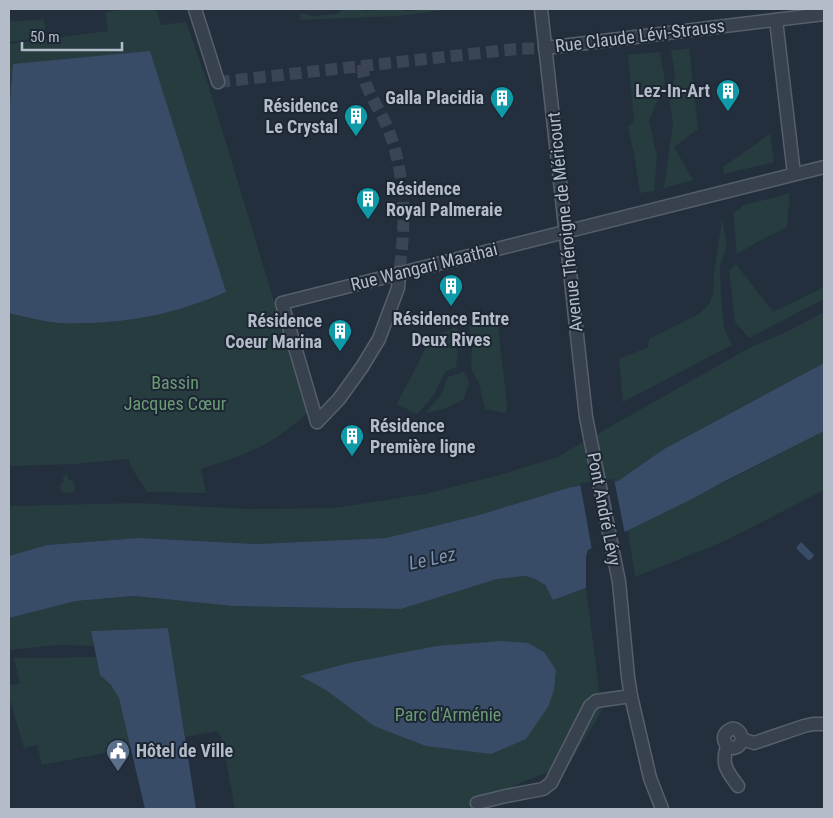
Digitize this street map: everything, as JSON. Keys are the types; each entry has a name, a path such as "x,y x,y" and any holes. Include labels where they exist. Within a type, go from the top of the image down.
{"street":[{"path":"195,9 218,82"},
{"name":"Avenue Théroigne de Méricourt","path":"541,9 589,435"},
{"name":"Rue Claude Lévi-Strauss","path":"545,48 824,14"},
{"path":"776,20 794,174"},
{"name":"Rue Wangari Maathai","path":"399,273 398,288 379,339 339,399 318,422 282,303 399,273 565,231 824,167"},
{"name":"Pont André Lévy","path":"589,435 619,582 631,696 650,778 662,809"},
{"path":"477,803 543,789 551,784 590,706 596,701 631,696"},
{"path":"738,786 725,768 724,755 727,746 724,735 728,731 732,729 738,730 742,739 754,744 804,726 824,724"}],"green space":[{"name":"Bassin Jacques Cœur","path":"130,9 156,9 161,25 186,22 209,87 308,413 280,435 262,446 201,469 206,493 147,492 130,465 129,459 75,464 9,466 9,313 58,323 110,322 177,310 226,292 9,116 9,44 108,31 105,12"},
{"path":"344,9 361,9 366,11 397,9 407,11 451,9 398,16 299,20 301,13 313,16 337,14"},
{"path":"44,19 46,37 9,42 9,22"},
{"path":"689,48 698,129 674,147 693,180 664,188 673,124 670,103 675,74 671,51"},
{"path":"660,52 665,82 649,121 657,156 654,191 640,193 628,126 634,123 628,55"},
{"path":"770,134 774,162 724,174 723,167"},
{"path":"790,193 787,227 737,254 733,212 741,209 741,206"},
{"path":"722,219 727,245 720,267 721,295 724,328 732,345 623,402 619,359 648,347 649,339 699,314 710,303 713,293"},
{"path":"736,264 773,312 824,287 824,299 749,338 735,322 729,270"},
{"path":"824,312 824,363 664,449 618,481 571,487 479,515 386,538 258,544 139,538 47,545 9,556 9,506 137,503 247,509 334,508 425,494 499,475 558,457 751,347 786,332"},
{"path":"497,319 507,403 506,413 485,409 479,383 471,368 472,348 469,326"},
{"path":"457,327 460,337 455,345 458,352 456,367 445,372 434,395 417,414 397,404 432,336"},
{"path":"464,372 469,382 464,399 447,408 425,413 441,395 448,377"},
{"path":"824,431 824,490 727,540 635,577 628,530"},
{"path":"67,475 69,480 74,481 75,490 70,493 61,492 61,486 64,481 62,476"},
{"name":"Parc d'Arménie","path":"527,576 543,585 553,600 586,588 602,711 569,764 520,783 491,799 493,809 235,809 222,738 216,731 185,737 168,628 91,631 94,646 58,645 9,650 9,618 76,601 134,596 233,606 401,609 497,579"},
{"path":"96,657 100,675 111,685 119,697 131,748 42,765 37,745 24,748 9,696 9,680 10,685 20,684 14,658"}],"water":[{"name":"Bassin Jacques Cœur","path":"150,51 226,292 177,310 110,322 58,323 9,313 9,117 13,64"},
{"name":"Le Lez","path":"824,363 824,431 588,550 586,556 586,588 553,600 545,585 526,576 497,579 401,609 233,606 134,596 76,601 9,618 9,556 47,545 139,538 258,544 386,538 479,515 571,487 618,481 664,449"},
{"path":"801,542 814,555 810,560 796,548"},
{"path":"168,628 196,809 145,809 119,698 111,685 100,675 91,631"},
{"path":"501,641 528,643 544,652 556,670 554,690 548,707 526,739 491,754 426,746 374,726 326,690 300,676 349,663 437,646"}],"pier":[{"path":"614,479 625,534 592,550 580,483"}],"tunnel":[{"path":"218,82 516,49 545,48"},
{"path":"363,65 365,81 388,129 398,164 403,200 403,237 399,273"}],"place":[{"name":"Lez-In-Art","path":"728,112"},
{"name":"Galla Placidia","path":"502,119"},
{"name":"Résidence Le Crystal","path":"356,137"},
{"name":"Résidence Royal Palmeraie","path":"368,220"},
{"name":"Résidence Entre Deux Rives","path":"451,307"},
{"name":"Résidence Coeur Marina","path":"340,352"},
{"name":"Résidence Première ligne","path":"352,457"},
{"name":"Hôtel de Ville","path":"118,772"}]}
